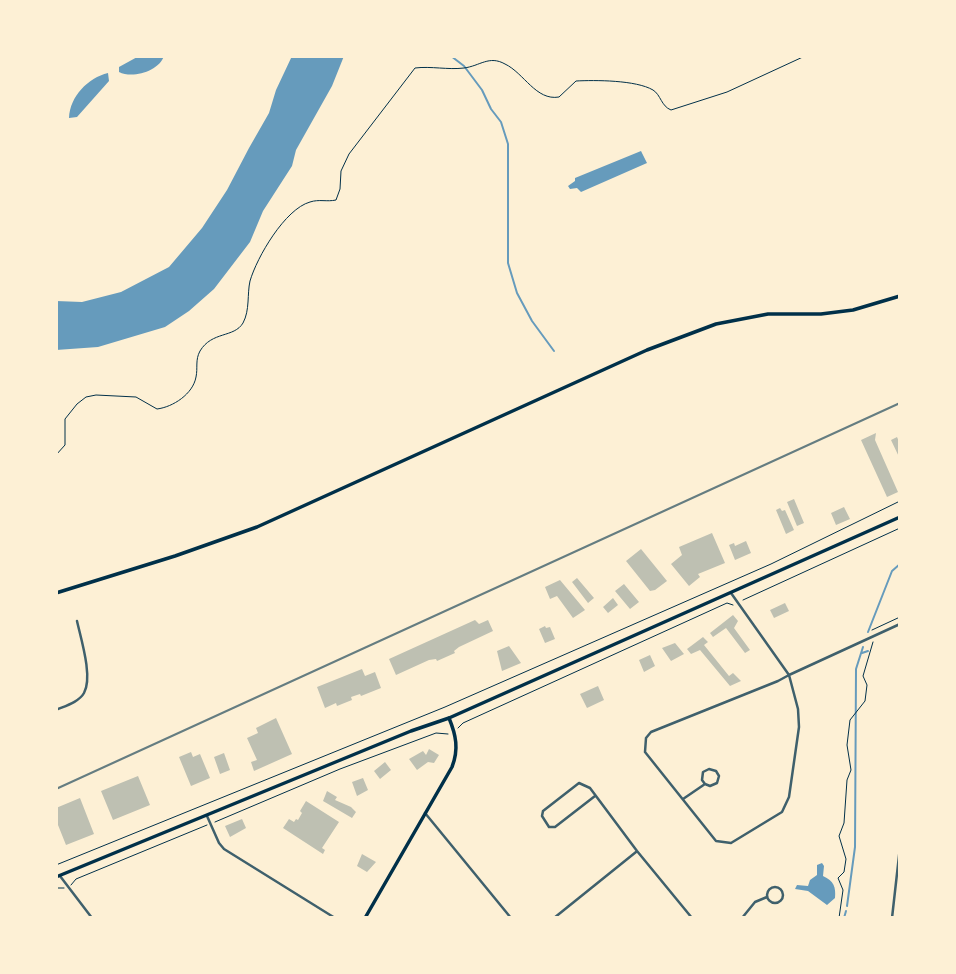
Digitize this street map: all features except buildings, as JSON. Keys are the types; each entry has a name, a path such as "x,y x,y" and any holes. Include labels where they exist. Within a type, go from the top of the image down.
{"main road":[{"path":"56,593 257,527 647,350 727,321 768,314 821,314 853,310 900,296"},
{"path":"57,875 449,718 900,517"},
{"path":"365,918 456,756 456,738 449,718"}],"street":[{"path":"731,593 789,675 798,709 799,727 789,797 782,812 724,844 716,842 645,752 646,738 651,732 709,710 789,675 900,624"},
{"path":"56,710 78,700 84,693 87,682 77,621"},
{"path":"709,769 716,771 719,776 717,783 710,786 705,784 702,777 704,772 709,769"},
{"path":"595,796 555,827 549,827 545,822 544,811 579,783 590,788 692,918"},
{"path":"682,800 705,784"},
{"path":"425,813 511,918"},
{"path":"207,815 218,842 224,849 335,918"},
{"path":"892,918 900,848"},
{"path":"554,918 637,851"},
{"path":"57,875 92,918"},
{"path":"742,918 755,902 767,897 771,888 779,888 782,892 782,897 776,903 767,897"},
{"path":"894,897 900,897"}],"path":[{"path":"56,455 65,445 65,419 86,397 136,397 157,409 175,403 186,394 196,378 197,358 203,348 218,335 238,329 244,321 250,283 268,243 291,213 303,205 336,200 341,189 341,171 349,154 415,68 463,68 493,60 514,69 534,89 549,98 559,97 576,81 609,81 651,89 657,93 665,107 671,110 727,92 806,56"},
{"path":"56,865 440,709 776,561 900,501"},
{"path":"740,602 900,528"},
{"path":"459,727 620,650 726,603 733,605"},
{"path":"873,632 872,630 900,617"},
{"path":"839,918 843,890 838,878 844,872 846,859 839,836 844,823 847,780 851,770 847,745 850,720 865,701 867,685 863,676 874,639"},
{"path":"214,823 354,764 436,733 447,734"},
{"path":"73,884 76,879 205,826"},
{"path":"56,888 61,889"}],"water":[{"path":"139,56 164,56 157,66 145,72 131,75 119,72 119,67"},
{"path":"292,56 344,56 332,86 296,150 292,166 263,211 250,242 214,289 165,327 98,347 56,350 56,301 82,302 121,292 169,267 202,228 227,190 269,113 276,90"},
{"path":"108,73 109,81 77,117 69,118 73,102 81,89"},
{"path":"641,151 647,163 581,192 568,186 575,178"},
{"path":"822,863 823,876 832,882 835,891 835,898 827,905 808,891 795,889 797,885 808,886 810,880 817,875 817,865"}],"waterway":[{"path":"451,56 464,66 501,122 508,144 508,263 517,293 532,321 554,351"},
{"path":"868,632 892,571 900,564"},
{"path":"847,906 855,847 856,669 863,647"},
{"path":"862,653 868,651"},
{"path":"844,918 846,911"}],"railway":[{"path":"56,789 900,403"}]}
